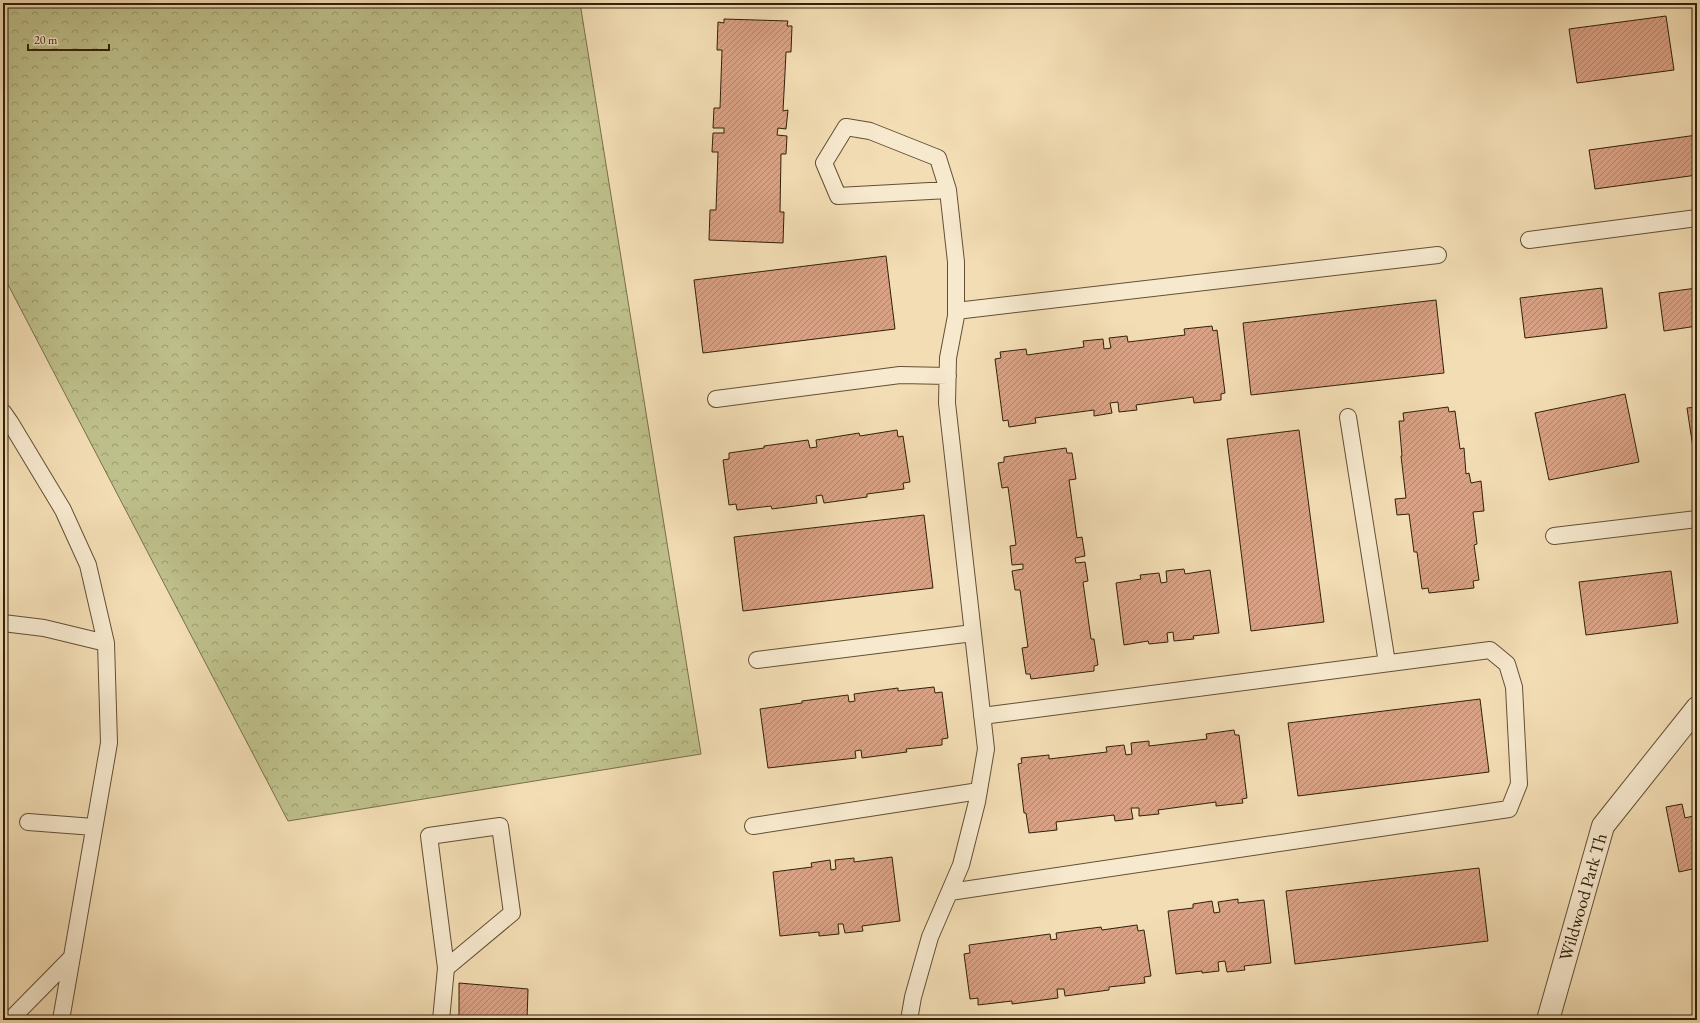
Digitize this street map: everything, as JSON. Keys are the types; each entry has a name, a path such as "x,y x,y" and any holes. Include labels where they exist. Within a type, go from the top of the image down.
{"street":[{"name":"Wildwood Park Th","path":"1548,1020 1603,826 1697,708"}],"lane":[{"path":"909,1020 913,997 930,937 961,866 979,791 986,749 947,403 948,358 956,311 956,262 948,190 938,158 870,131 846,127 824,163 838,196 948,190"},
{"path":"1529,240 1697,218"},
{"path":"956,311 1438,255"},
{"path":"716,399 900,375 948,376"},
{"path":"3,412 66,517 88,565 106,643 109,743 61,1020"},
{"path":"1348,417 1387,663"},
{"path":"1554,536 1697,519"},
{"path":"3,623 44,628 106,643"},
{"path":"757,660 973,633"},
{"path":"950,892 1509,809 1519,784 1514,686 1508,664 1490,650 982,716"},
{"path":"753,826 979,791"},
{"path":"28,822 94,827"},
{"path":"441,1020 446,968 429,836 500,826 512,913 446,968"},
{"path":"10,1020 71,958"}],"green space":[{"path":"3,3 580,3 701,754 288,821 3,275"}],"building":[{"path":"1666,16 1674,70 1577,83 1569,29"},
{"path":"724,19 788,21 787,26 792,26 791,52 786,52 783,111 788,110 786,129 778,128 777,135 787,136 786,154 781,154 780,212 784,212 783,243 709,240 710,210 716,210 718,152 712,152 713,133 724,133 724,128 713,128 714,108 720,108 722,50 717,50 718,22 724,23"},
{"path":"1697,135 1697,175 1595,189 1589,150"},
{"path":"886,256 895,329 703,353 694,280"},
{"path":"1602,288 1607,328 1525,338 1520,298"},
{"path":"1697,288 1697,326 1664,331 1659,293"},
{"path":"1436,300 1444,373 1251,395 1243,323"},
{"path":"1212,326 1213,331 1217,330 1225,393 1221,394 1221,400 1194,403 1193,397 1136,405 1137,410 1119,412 1118,402 1110,403 1112,413 1094,416 1094,410 1035,418 1036,423 1009,427 1008,420 1003,421 995,359 1001,358 1000,352 1026,349 1027,355 1084,347 1083,341 1103,339 1104,349 1111,348 1109,338 1127,336 1128,342 1185,335 1184,329"},
{"path":"1625,394 1639,462 1549,480 1535,413"},
{"path":"1448,407 1449,412 1455,411 1460,449 1464,448 1466,474 1469,473 1471,483 1481,481 1484,511 1473,512 1477,544 1474,545 1479,580 1473,581 1474,588 1429,593 1428,588 1422,589 1417,552 1414,552 1409,514 1397,515 1395,499 1406,498 1399,421 1404,421 1403,413"},
{"path":"1697,407 1697,460 1695,461 1687,408"},
{"path":"897,430 898,437 903,436 910,482 903,483 904,489 867,494 867,497 824,503 822,495 816,496 817,503 772,509 771,506 737,510 736,504 729,505 723,460 729,459 729,453 764,448 764,446 808,440 810,448 817,447 816,440 859,433 860,436"},
{"path":"1299,430 1324,622 1251,631 1227,439"},
{"path":"1066,448 1067,453 1072,453 1076,479 1069,480 1077,538 1082,537 1085,556 1075,558 1076,563 1085,562 1088,581 1083,582 1091,639 1094,639 1098,665 1094,666 1094,671 1031,679 1030,674 1026,674 1022,648 1028,647 1020,590 1015,590 1012,571 1023,569 1023,564 1012,565 1010,546 1016,545 1008,487 1002,488 998,463 1004,462 1004,457"},
{"path":"924,515 933,588 743,611 734,537"},
{"path":"1184,569 1185,574 1210,570 1219,633 1193,636 1194,639 1174,641 1173,632 1167,633 1168,642 1149,644 1148,641 1124,645 1116,583 1141,579 1140,575 1159,573 1161,583 1167,582 1166,571"},
{"path":"1671,571 1678,623 1586,635 1579,582"},
{"path":"934,687 935,693 942,692 948,738 942,739 942,745 906,749 907,752 862,758 861,750 855,751 856,758 768,768 760,709 802,703 802,701 848,695 849,702 855,701 854,694 898,688 898,691"},
{"path":"1480,699 1489,772 1298,796 1288,723"},
{"path":"1234,730 1235,735 1239,735 1247,798 1242,799 1243,803 1216,806 1216,802 1158,810 1159,814 1139,816 1139,808 1131,808 1133,819 1115,821 1114,815 1056,822 1057,830 1029,833 1026,813 1024,813 1018,764 1022,763 1021,758 1049,755 1049,759 1107,752 1106,747 1124,745 1126,755 1132,754 1131,743 1149,741 1149,746 1207,739 1206,734"},
{"path":"1682,804 1685,818 1697,815 1697,868 1679,872 1666,807"},
{"path":"892,857 900,921 862,926 863,931 845,933 843,924 838,924 839,934 819,936 819,932 780,936 773,872 812,867 811,863 830,860 831,870 836,869 835,860 854,858 854,862"},
{"path":"1479,868 1488,941 1295,964 1286,891"},
{"path":"1238,899 1238,903 1264,900 1271,963 1244,966 1245,970 1227,972 1225,961 1218,962 1219,971 1176,974 1168,911 1193,908 1193,904 1212,901 1214,913 1220,912 1218,902"},
{"path":"1137,925 1138,931 1144,930 1151,976 1144,977 1145,983 1109,987 1109,990 1065,996 1064,989 1057,989 1058,998 1012,1004 1012,1001 978,1005 978,998 970,999 964,954 970,953 969,945 1050,934 1051,940 1057,939 1056,933 1101,927 1102,930"},
{"path":"459,983 528,989 527,1020 459,1019"}]}
